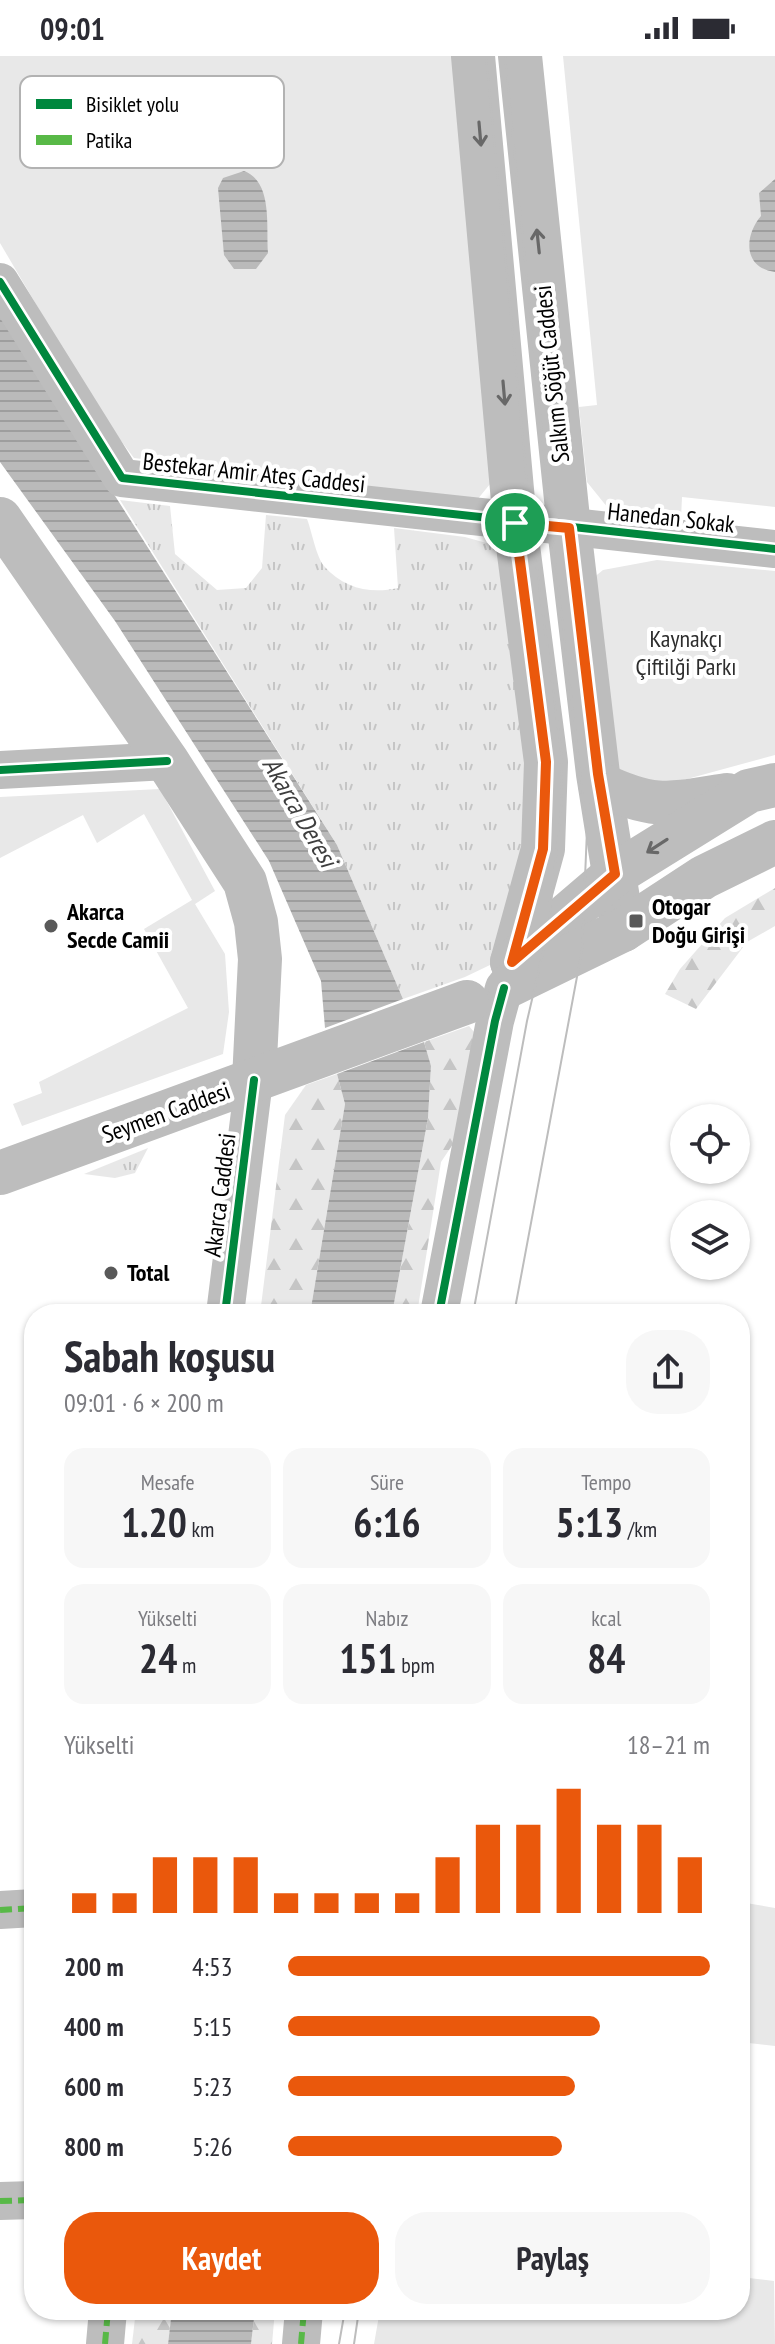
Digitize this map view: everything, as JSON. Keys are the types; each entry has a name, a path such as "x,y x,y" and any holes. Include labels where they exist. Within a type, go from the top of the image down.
{"main road":[{"path":"473,56 515,523 546,762 543,849 494,984"},
{"name":"Salkım Söğüt Caddesi","path":"520,56 569,528 600,784 623,930"},
{"path":"0,519 167,761 245,882 256,922 260,959 254,1080"},
{"path":"600,784 638,802 676,803 762,788"},
{"name":"Seymen Caddesi","path":"494,984 615,874 762,788"},
{"name":"Seymen Caddesi","path":"0,1173 299,1063 623,930 704,877 775,842"}],"street":[{"name":"Bestekar Amir Ateş Caddesi","path":"0,282 122,478 515,523"},
{"name":"Hanedan Sokak","path":"515,523 775,549"},
{"path":"0,770 167,761"},
{"path":"441,1304 495,1021 494,984"},
{"name":"Akarca Caddesi","path":"226,1304 254,1080"},
{"path":"0,1910 24,1909"},
{"path":"0,2201 24,2200"},
{"path":"105,2344 107,2320"},
{"path":"301,2344 303,2320"}],"green space":[{"path":"0,56 458,56 499,473 477,500 134,458 100,413 0,243"},
{"path":"563,56 775,56 775,507 682,497 681,519 612,513 587,482 579,407 597,405"},
{"path":"120,500 170,506 175,554 217,590 246,588 262,568 266,515 307,519 324,566 349,585 368,590 398,588 394,528 465,537 490,544 511,563 538,763 506,951 490,965 403,999 337,845"},
{"name":"Kaynakçı Çiftilği Parkı","path":"657,560 775,571 775,755 676,782 640,784 611,770 587,583 603,570"},
{"path":"160,789 215,891 195,904 225,954 229,1012 223,1054 22,1126 13,1104 42,1093 39,1082 188,1008 144,929 192,900 144,814 97,843 83,815 0,858 0,797"},
{"path":"775,888 775,926 747,942 696,1009 665,994 680,969 725,918"},
{"path":"469,1026 474,1032 455,1141 441,1162 419,1304 394,1304 428,1118 431,1067 424,1042"},
{"path":"337,1074 345,1104 312,1304 261,1304 285,1115 306,1085"},
{"path":"148,1148 135,1173 115,1178 84,1174"},
{"path":"750,1904 775,1908 775,2046 750,2043"},
{"path":"750,2278 774,2281 775,2344 374,2344 378,2320 750,2320"},
{"path":"135,2320 171,2320 168,2344 132,2344"},
{"path":"254,2320 274,2320 272,2344 251,2344"}],"water":[{"path":"244,171 260,185 266,206 268,253 256,269 234,269 224,255 218,188 223,178"},
{"path":"775,179 775,272 765,269 752,258 750,241 761,216 759,193"},
{"name":"Akarca Deresi","path":"0,315 337,845 403,999 325,1028 321,981 269,861 115,621 0,462"},
{"path":"424,1042 431,1066 428,1118 394,1304 312,1304 345,1104 337,1074"},
{"path":"171,2320 254,2320 251,2344 168,2344"}],"tram line":[{"path":"475,1304 527,1021 548,931 562,800 561,750 531,524 486,56"},
{"path":"505,56 551,525 587,830 582,950 516,1304"},
{"path":"339,2344 343,2320"},
{"path":"354,2344 358,2320"}],"marked path":[{"path":"0,1910 24,1909"},
{"path":"0,2201 24,2200"},
{"path":"105,2344 107,2320"},
{"path":"301,2344 303,2320"}],"cycle path":[{"path":"0,282 122,478 775,549"},
{"path":"0,770 167,761"},
{"path":"441,1304 504,988"},
{"path":"226,1304 254,1080"}],"place":[{"name":"Otogar Doğu Girişi","path":"636,921"},
{"name":"Akarca Secde Camii","path":"51,926"},
{"name":"Total","path":"111,1273"}],"route":[{"path":"515,523 569,528 598,774 615,874 512,962 543,849 546,762 515,523"}]}
